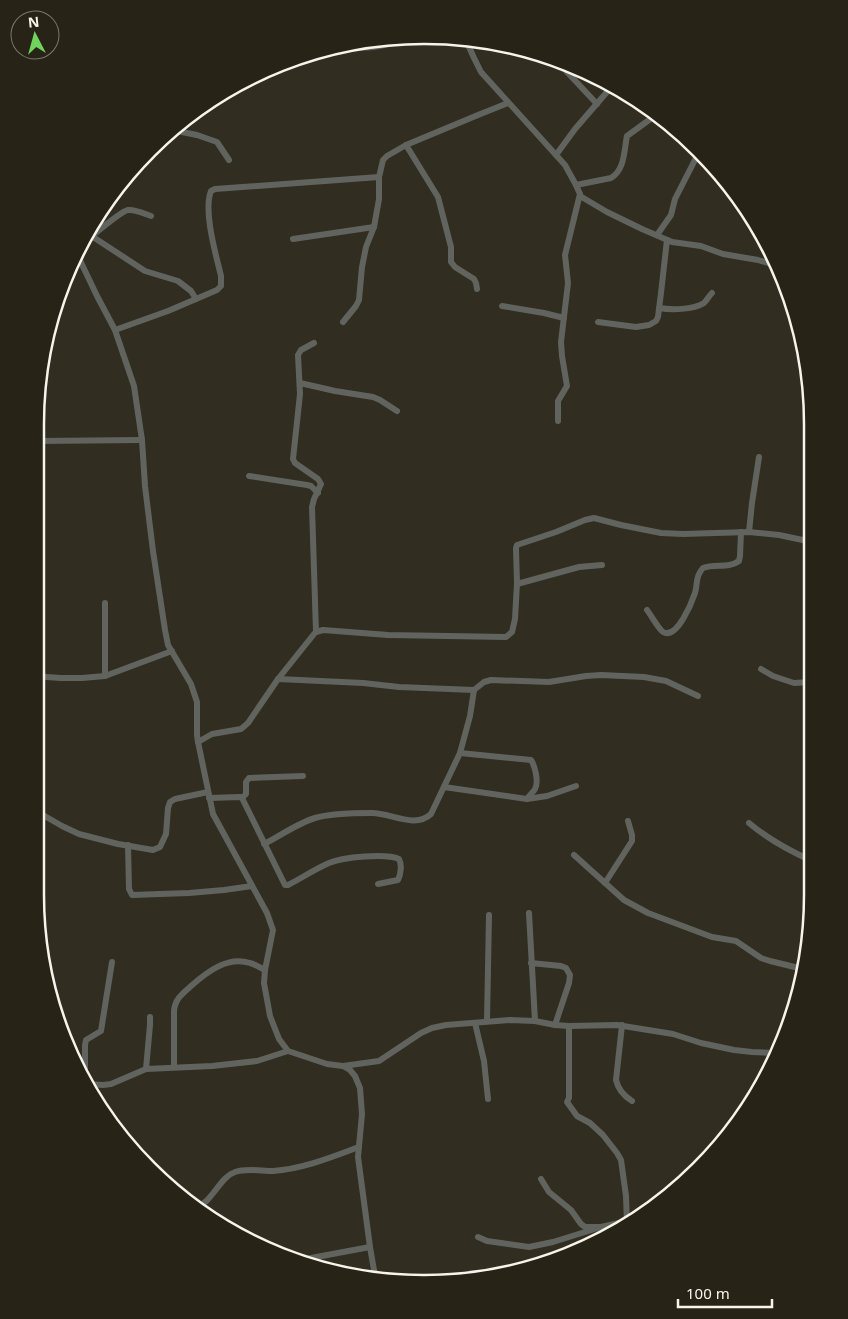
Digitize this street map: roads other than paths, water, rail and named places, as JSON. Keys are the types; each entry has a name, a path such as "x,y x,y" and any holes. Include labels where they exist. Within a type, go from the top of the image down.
{"street":[{"path":"469,47 482,72 565,166 580,196 565,255 568,283 562,329 562,356 567,386 558,402 558,421"},
{"path":"567,72 597,104"},
{"path":"556,155 608,91"},
{"path":"343,322 359,300 362,267 366,247 374,227 379,199 379,176 383,160 406,145 508,103"},
{"path":"576,185 611,178 615,175 623,159 627,136 650,119"},
{"path":"181,132 198,135 216,142 229,160"},
{"path":"406,145 438,197 451,247 451,262 455,267 474,279 477,289"},
{"path":"657,235 671,215 675,199 696,159"},
{"path":"115,330 168,311 217,290 221,286 221,276 209,214 211,191 215,189 379,176"},
{"path":"580,196 613,215 667,240 701,246 723,254 768,263"},
{"path":"97,230 127,210 152,216"},
{"path":"293,239 374,227"},
{"path":"94,237 145,271 178,281 191,291 196,299"},
{"path":"598,322 643,327 656,320 658,317 667,240"},
{"path":"81,261 115,330 134,386 142,440 145,486 156,578 168,644 191,684 197,702 198,742 213,814 267,913 273,930 264,983 270,1016 279,1039 288,1051 327,1064 343,1066 379,1061 421,1032 432,1028 446,1025 510,1020 535,1021 569,1026 622,1025 673,1034 734,1050 770,1052"},
{"path":"659,308 675,309 698,305 705,302 712,293"},
{"path":"502,306 564,318"},
{"path":"314,342 301,350 298,355 300,394 294,462 320,481 321,487 314,499 312,516 316,632"},
{"path":"300,383 373,397 398,411"},
{"path":"44,441 142,440"},
{"path":"749,532 759,457"},
{"path":"249,476 307,485 318,492"},
{"path":"198,742 212,734 241,729 248,723 278,679 316,632 323,630 388,635 506,638 512,632 515,619 517,545 590,519 594,518 661,533 749,532 804,540"},
{"path":"647,610 663,631 674,630 683,619 693,598 698,575 703,568 731,565 739,561 740,532"},
{"path":"517,584 579,567 602,565"},
{"path":"104,602 105,676"},
{"path":"44,677 105,676 172,651"},
{"path":"761,669 773,676 794,683 804,682"},
{"path":"278,679 474,690 484,682 491,680 549,682 582,676 601,675 644,677 666,681 698,696"},
{"path":"264,844 305,822 325,816 375,813 405,819 422,820 427,818 431,814 444,788 460,752 470,716 474,690"},
{"path":"460,752 531,760 534,765 537,785 534,792 527,799"},
{"path":"242,798 246,794 246,782 249,778 303,776"},
{"path":"444,788 527,799 547,796 576,786"},
{"path":"44,816 80,834 153,850 160,847 166,834 168,808 170,802 175,799 208,795 242,798"},
{"path":"242,798 285,885 335,861 387,856 399,859 400,877 398,880 378,884"},
{"path":"605,883 632,841 628,821"},
{"path":"749,823 782,847 804,857"},
{"path":"128,846 128,873 132,895 189,893 252,886"},
{"path":"574,855 624,900 648,914 712,937 736,941 761,958 797,968"},
{"path":"529,914 535,1021"},
{"path":"487,1021 489,915"},
{"path":"86,1068 86,1040 101,1031 112,962"},
{"path":"174,1067 174,1004 178,998 204,974 224,964 250,962 265,970"},
{"path":"532,962 561,966 566,968 570,975 570,983 555,1025"},
{"path":"146,1069 150,1017"},
{"path":"476,1023 484,1061 488,1099"},
{"path":"622,1025 616,1080 618,1087 625,1097 632,1101"},
{"path":"569,1026 569,1098 567,1102 577,1116 590,1123 603,1136 621,1160 627,1216"},
{"path":"94,1083 111,1084 146,1069 212,1066 257,1061 288,1051"},
{"path":"343,1066 355,1076 360,1088 362,1114 358,1158 374,1272"},
{"path":"203,1204 232,1172 274,1171 294,1168 359,1147"},
{"path":"541,1179 549,1192 571,1210 585,1227 611,1226"},
{"path":"478,1237 487,1242 529,1247 553,1242 602,1227"},
{"path":"312,1258 370,1247"}]}
